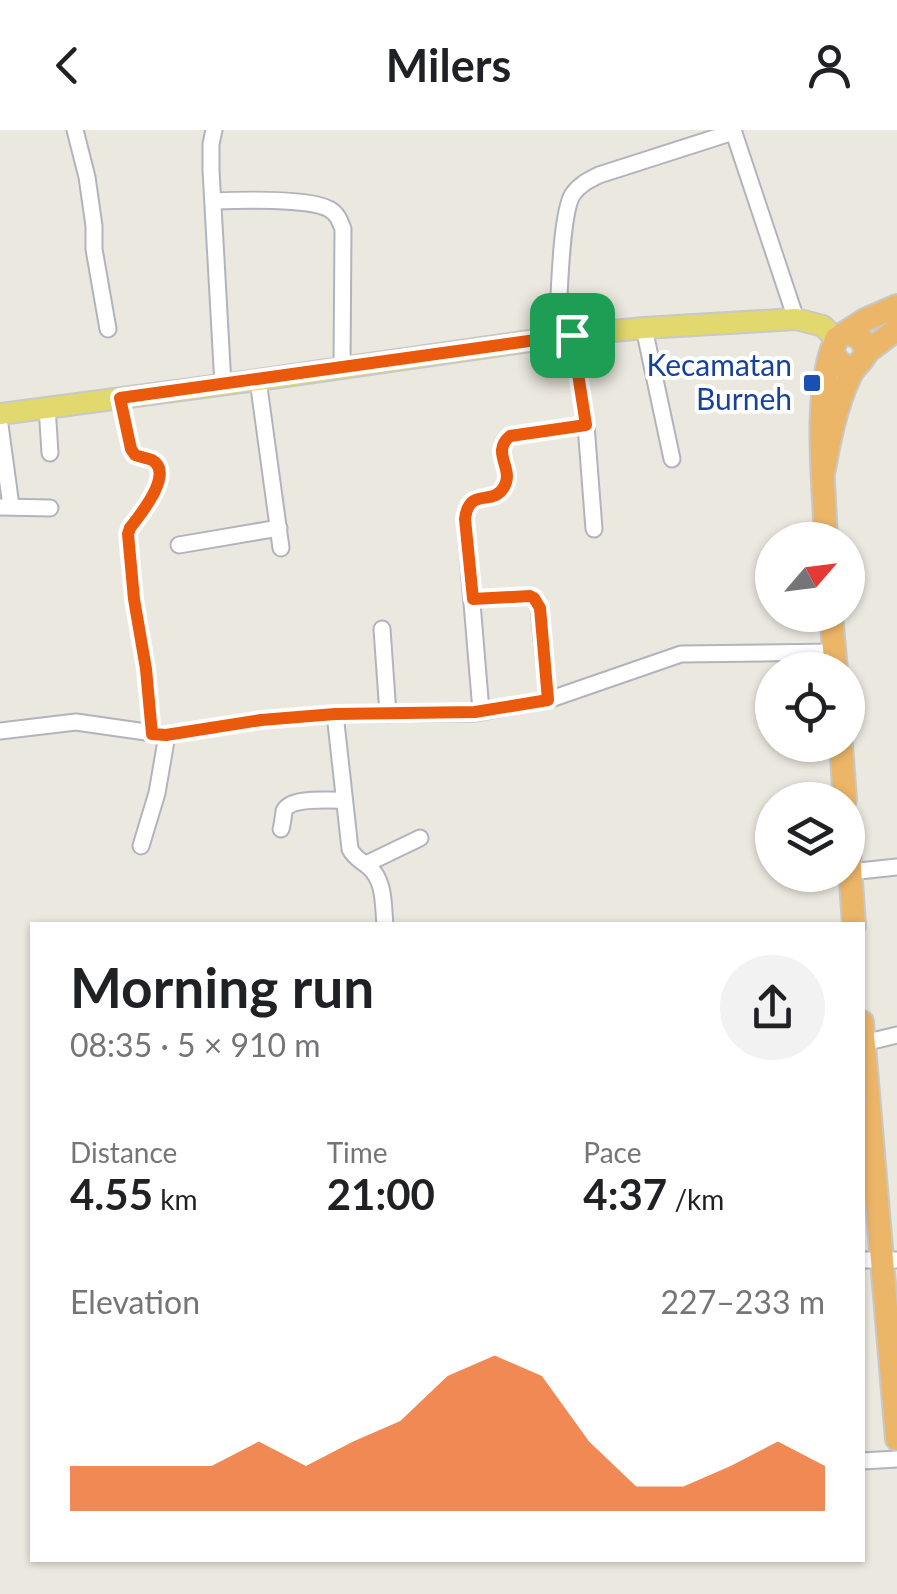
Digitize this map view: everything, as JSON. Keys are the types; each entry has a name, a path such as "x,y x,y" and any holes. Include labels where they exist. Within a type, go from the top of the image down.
{"highway":[{"path":"825,522 826,368 838,340 866,320 897,306"},
{"path":"860,360 897,329"},
{"path":"823,474 835,414 860,360 860,337 856,334 838,340"},
{"path":"852,892 854,922"},
{"path":"865,1086 897,1439"}],"main road":[{"path":"0,414 644,328 796,318 822,326 838,340"}],"street":[{"path":"74,130 87,177 108,329"},
{"path":"214,130 211,170 223,385"},
{"path":"594,529 586,425 564,336 565,222 573,194 584,182 733,131 796,318"},
{"path":"214,201 308,204 328,208 338,216 343,229 342,367"},
{"path":"644,328 672,459"},
{"path":"258,380 281,548"},
{"path":"120,398 131,449 135,455 156,464 160,478 128,534 134,599 159,734 157,793 141,846"},
{"path":"47,408 50,453"},
{"path":"0,424 6,507 50,508"},
{"path":"481,712 466,507 472,500 499,494 505,486 508,477 501,449 505,439 586,425"},
{"path":"180,545 279,528"},
{"path":"473,599 534,598 540,608 548,700"},
{"path":"382,628 388,714"},
{"path":"0,732 76,722 159,734 335,714 481,712 548,700 681,654 755,657"},
{"path":"335,714 350,850 378,878 385,922"},
{"path":"282,829 284,812 291,803 344,800"},
{"path":"366,864 420,838"},
{"path":"865,870 897,867"},
{"path":"865,1032 897,1036"},
{"path":"865,1461 897,1459"}],"place":[{"name":"Kecamatan Burneh","path":"812,383"}],"route":[{"path":"572,335 586,425 505,439 501,449 508,477 505,486 499,494 472,500 466,507 465,519 473,599 530,596 540,608 548,700 475,712 335,714 152,734 128,534 160,478 156,464 135,455 131,449 120,398 572,335"}]}
